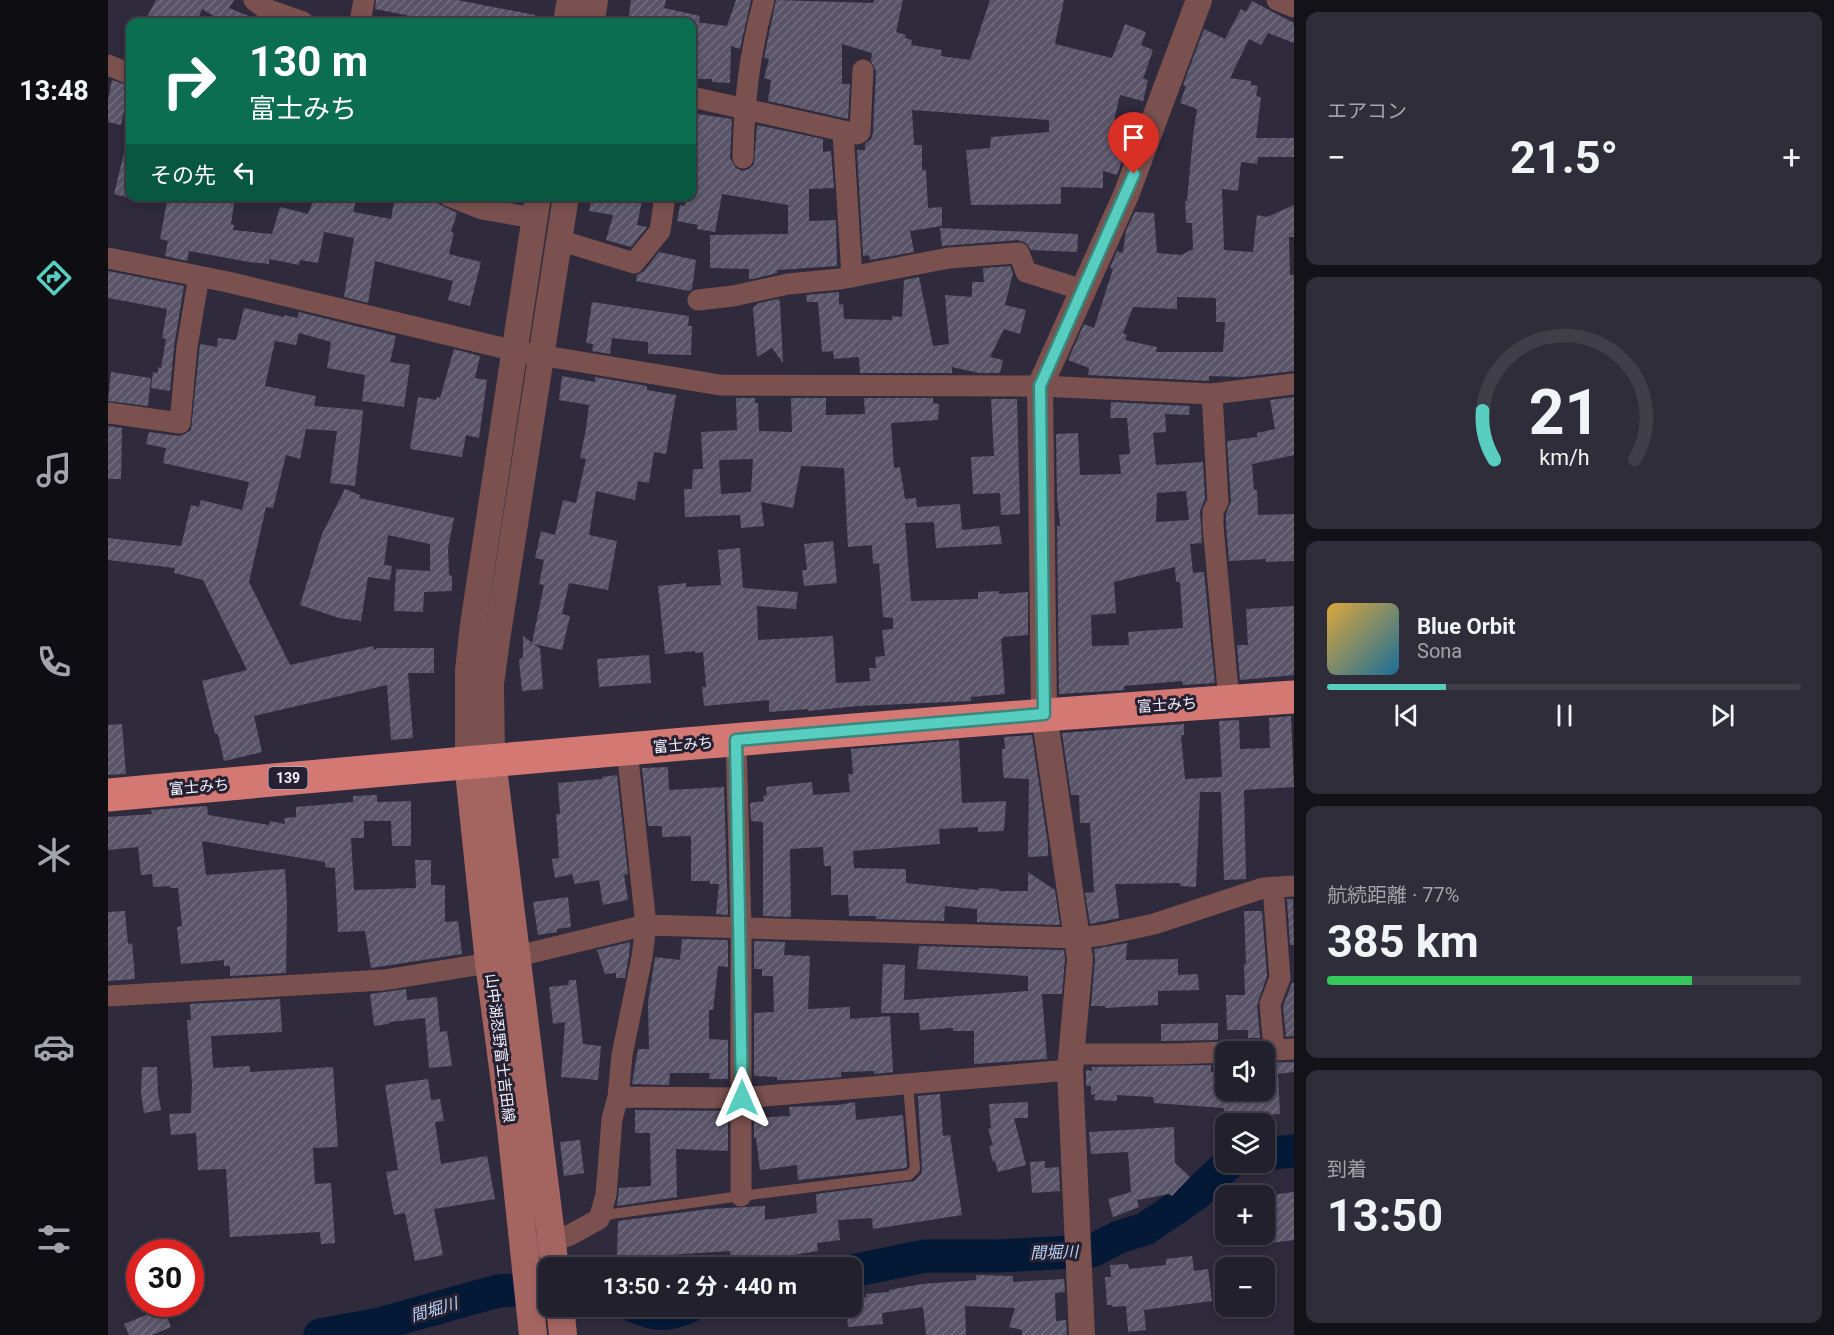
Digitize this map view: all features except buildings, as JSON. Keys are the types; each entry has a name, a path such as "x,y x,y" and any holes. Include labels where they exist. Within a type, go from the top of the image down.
{"highway":[{"name":"富士みち","path":"108,795 480,761 1044,714 1294,697"}],"main road":[{"name":"山中湖忍野富士吉田線","path":"480,761 517,957 554,1254"},
{"name":"山中湖忍野富士吉田線","path":"480,761 489,963 511,1128 532,1326"}],"street":[{"path":"254,0 266,9 292,18"},
{"path":"361,18 364,0"},
{"path":"567,18 570,0"},
{"path":"593,18 595,0"},
{"path":"743,158 744,109 753,41 764,0"},
{"path":"1082,1335 1071,1062 1080,959 1044,714 1040,386 1126,195 1199,0"},
{"path":"1277,0 1294,7"},
{"path":"108,65 126,72"},
{"path":"696,98 857,134 860,132 863,70"},
{"path":"843,132 852,277"},
{"path":"462,201 482,209 536,207 468,670 480,761"},
{"path":"480,761 565,201"},
{"path":"559,240 634,263 660,231 664,201"},
{"path":"698,300 733,296 788,284 852,277 949,258 1019,253 1026,272 1083,290"},
{"path":"108,258 199,276 515,351 720,385 1040,386 1212,394 1294,384"},
{"path":"108,414 180,423 187,347 199,276"},
{"path":"1212,394 1218,502 1213,511 1213,526 1229,701"},
{"path":"736,740 741,928 741,1196"},
{"path":"524,1259 554,1254 570,1235 599,1219 606,1195 612,1119 618,1097 622,1054 642,957 646,925 627,750"},
{"path":"108,996 384,980 489,963 646,925 1077,938 1154,924 1263,888 1284,887 1280,978 1270,1004 1284,1049"},
{"path":"618,1097 742,1098 908,1083 1071,1062 1215,1052"}],"lane":[{"path":"599,1219 612,1214 909,1175 915,1168 908,1083"}],"waterway":[{"name":"間堀川","path":"1275,1153 1294,1151"},
{"name":"間堀川","path":"862,1269 925,1256 996,1256 1092,1251 1119,1237 1145,1229 1195,1195 1218,1173"},
{"name":"間堀川","path":"320,1335 380,1324 498,1291 538,1289"}],"route":[{"path":"742,1098 741,928 736,740 1044,714 1040,386 1134,174"}]}
